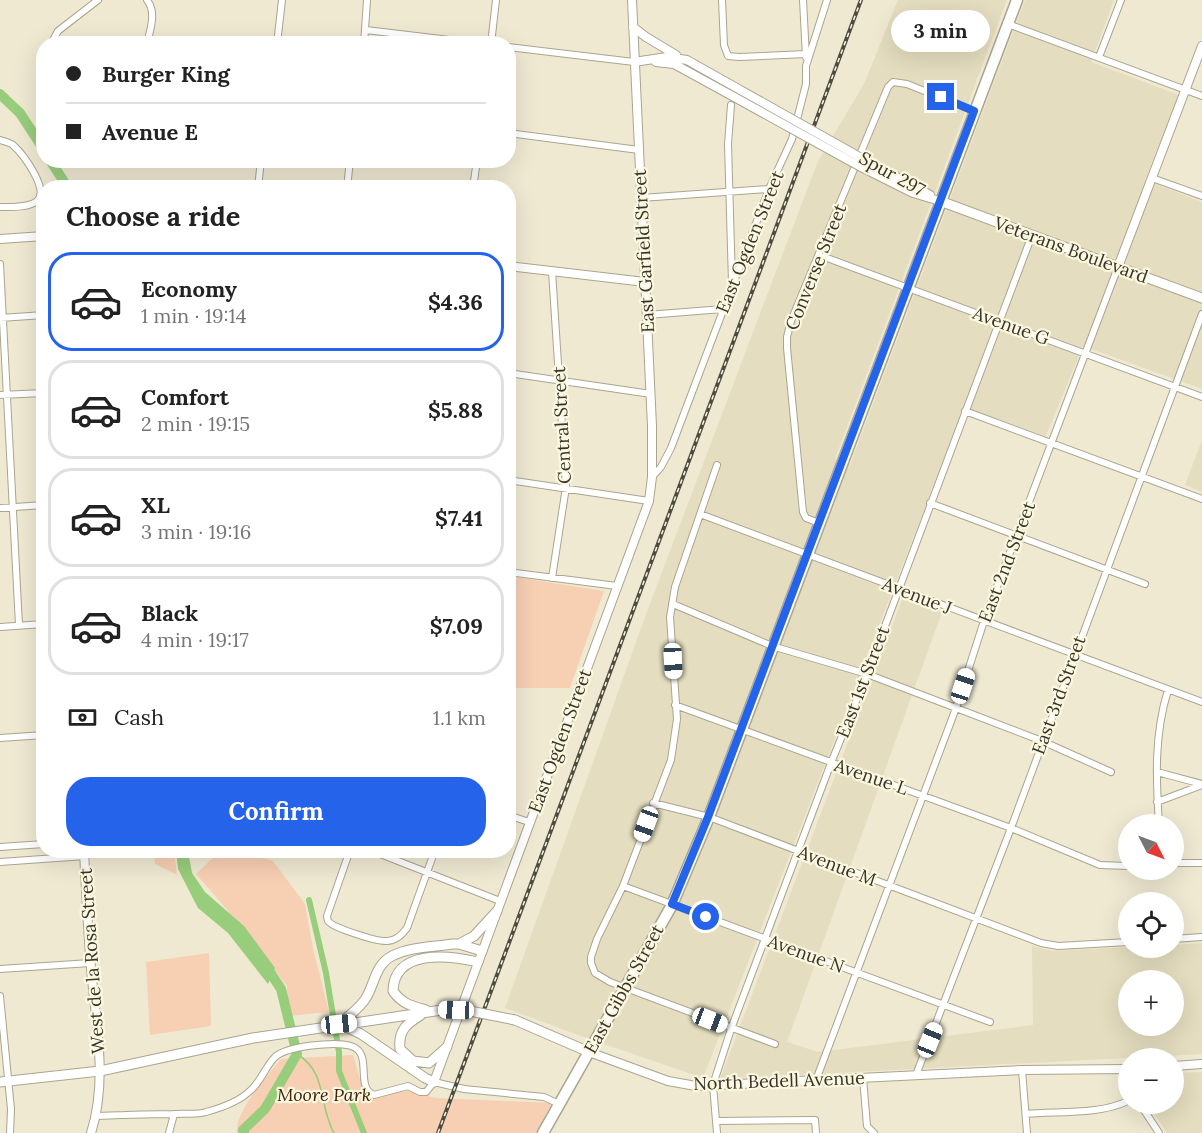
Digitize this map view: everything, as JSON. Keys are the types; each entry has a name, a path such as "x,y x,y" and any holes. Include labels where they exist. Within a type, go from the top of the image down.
{"highway":[{"name":"East Gibbs Street","path":"543,1133 672,904 708,817 1017,0"}],"main road":[{"name":"East Garfield Street","path":"632,0 651,394 652,477 649,501"},
{"path":"633,27 669,52 687,60"},
{"name":"Spur 297","path":"634,62 667,57 687,60 914,193 940,201"},
{"name":"Spur 297","path":"634,62 674,64 863,163"},
{"name":"Veterans Boulevard","path":"940,201 1202,298"},
{"name":"East Ogden Street","path":"434,1082 649,501"},
{"path":"339,1024 365,1000 377,972 386,960 402,952 459,944 474,936 496,911"},
{"path":"459,944 482,951"},
{"path":"428,1010 406,1005 393,992 395,975 405,963 443,957 478,962"},
{"path":"4,1082 100,1071 253,1038 387,1019 428,1010"},
{"path":"428,1010 402,1030 399,1040 400,1049 413,1061 429,1063 447,1047"},
{"name":"North Bedell Avenue","path":"428,1010 470,1011 515,1020 589,1052 668,1081 696,1086 1022,1070 1118,1069"},
{"path":"339,1024 361,1034 434,1082"},
{"path":"1184,1065 1202,1064"}],"street":[{"path":"55,36 58,31 98,0"},
{"path":"147,0 153,14 149,36"},
{"path":"278,36 282,0"},
{"path":"365,36 364,20 367,0"},
{"path":"493,36 496,0"},
{"path":"722,0 724,45 728,56 806,54"},
{"path":"803,0 806,66"},
{"name":"East Ogden Street","path":"652,477 662,467 671,448 769,189 792,139 806,84 806,66 827,0"},
{"path":"1099,57 1121,0"},
{"path":"1008,24 1202,96"},
{"path":"366,30 416,36"},
{"name":"East 2nd Street","path":"816,1080 956,708 984,621 1202,46"},
{"path":"516,48 634,62"},
{"name":"Converse Street","path":"819,523 806,518 803,512 787,337 791,321 884,94 893,82 899,81 974,111"},
{"path":"731,105 728,144 732,287"},
{"path":"516,134 639,150"},
{"path":"0,140 11,144 38,180"},
{"path":"1152,177 1202,196"},
{"path":"641,198 769,189"},
{"path":"0,207 33,204 36,201"},
{"name":"East 1st Street","path":"717,1133 713,1085 731,1029 1032,235"},
{"path":"0,239 36,237"},
{"name":"Avenue G","path":"819,255 1202,397"},
{"path":"0,264 3,395 13,507 19,626"},
{"path":"516,267 645,282"},
{"name":"Central Street","path":"552,271 566,487 552,578"},
{"path":"647,315 723,309"},
{"name":"East 3rd Street","path":"916,1075 1011,828 1202,314"},
{"path":"1,318 36,316"},
{"path":"516,374 651,394"},
{"path":"3,395 36,393"},
{"path":"965,411 1202,499"},
{"path":"717,465 675,587 670,617 677,719 671,760 623,886 597,939 591,963 595,973 610,982 775,1044"},
{"path":"516,481 649,501"},
{"path":"930,503 1145,584"},
{"path":"0,508 36,506"},
{"name":"Avenue J","path":"700,514 1202,702"},
{"path":"516,573 617,586"},
{"path":"673,604 772,646 867,674 956,708 1042,741 1111,772"},
{"path":"0,627 36,625"},
{"path":"1158,814 1156,772 1159,723 1168,690"},
{"name":"Avenue L","path":"675,705 1011,828 1100,865 1118,866"},
{"path":"0,738 36,736"},
{"path":"1156,772 1202,784"},
{"path":"1157,802 1202,784"},
{"name":"Avenue M","path":"653,803 708,817 1041,943 1058,946 1118,943"},
{"path":"516,818 530,822"},
{"path":"0,847 36,845"},
{"path":"0,862 37,858"},
{"name":"West de la Rosa Street","path":"84,858 90,963 100,1071 97,1116 91,1133"},
{"path":"347,858 327,916 330,924 386,942 402,935 407,928 432,858"},
{"path":"390,858 500,901"},
{"path":"1184,863 1202,863"},
{"name":"Avenue N","path":"623,886 990,1022"},
{"path":"1184,939 1202,938"},
{"path":"0,969 90,963"},
{"path":"0,996 4,1082 10,1133"},
{"path":"97,1116 204,1113 236,1101 252,1090 275,1057 284,1051 333,1045 356,1048 363,1056 365,1086 370,1093 380,1095 408,1086 420,1092 426,1092 434,1082 464,1089 544,1097 559,1104"},
{"path":"1022,1070 1027,1133"},
{"path":"863,1078 867,1126 874,1133"},
{"path":"1026,1114 1101,1111 1118,1105"},
{"path":"169,1133 174,1114"},
{"path":"1146,1114 1157,1132"},
{"path":"717,1121 815,1120 816,1133"}],"shaded area":[{"path":"898,0 1007,0 835,459 850,465 1025,0 1114,0 1091,62 1179,95 1145,180 1202,202 1202,389 1083,346 1046,436 964,407 703,1078 505,1008 645,617 818,161 864,84"},
{"path":"1202,440 1202,492 1185,485"},
{"path":"903,597 942,612 787,1042 818,1052 1033,1025 1032,946 1053,951 1118,948 1118,958 1184,958 1184,944 1202,943 1202,1054 1184,1055 1184,1048 1118,1048 1118,1058 720,1079"},
{"path":"177,858 189,858 192,873 205,892 244,926 275,968 268,984 228,933 198,908 178,869"},
{"path":"1202,1072 1202,1133 1167,1133 1155,1114 1184,1114 1184,1073"}],"green space":[{"path":"516,577 604,591 570,688 516,688"},
{"path":"155,858 175,858 177,875 155,864"},
{"path":"213,858 264,858 273,861 305,904 329,1012 288,1016 287,986 196,874"},
{"path":"209,953 211,1026 150,1035 146,962"},
{"name":"Moore Park","path":"353,1055 365,1097 407,1091 436,1098 552,1103 536,1133 237,1133 237,1124 246,1105 281,1059"}],"waterway":[{"path":"0,94 20,113 36,138"},
{"path":"55,168 63,180"},
{"path":"309,900 326,973 339,1052 339,1071 364,1133"},
{"path":"244,1133 243,1130 265,1109 297,1054 281,989 264,963"},
{"path":"297,1054 314,1070 334,1133"}],"railway":[{"path":"438,1133 861,0"}],"route":[{"path":"706,917 672,904 708,817 974,111 941,97"}]}
